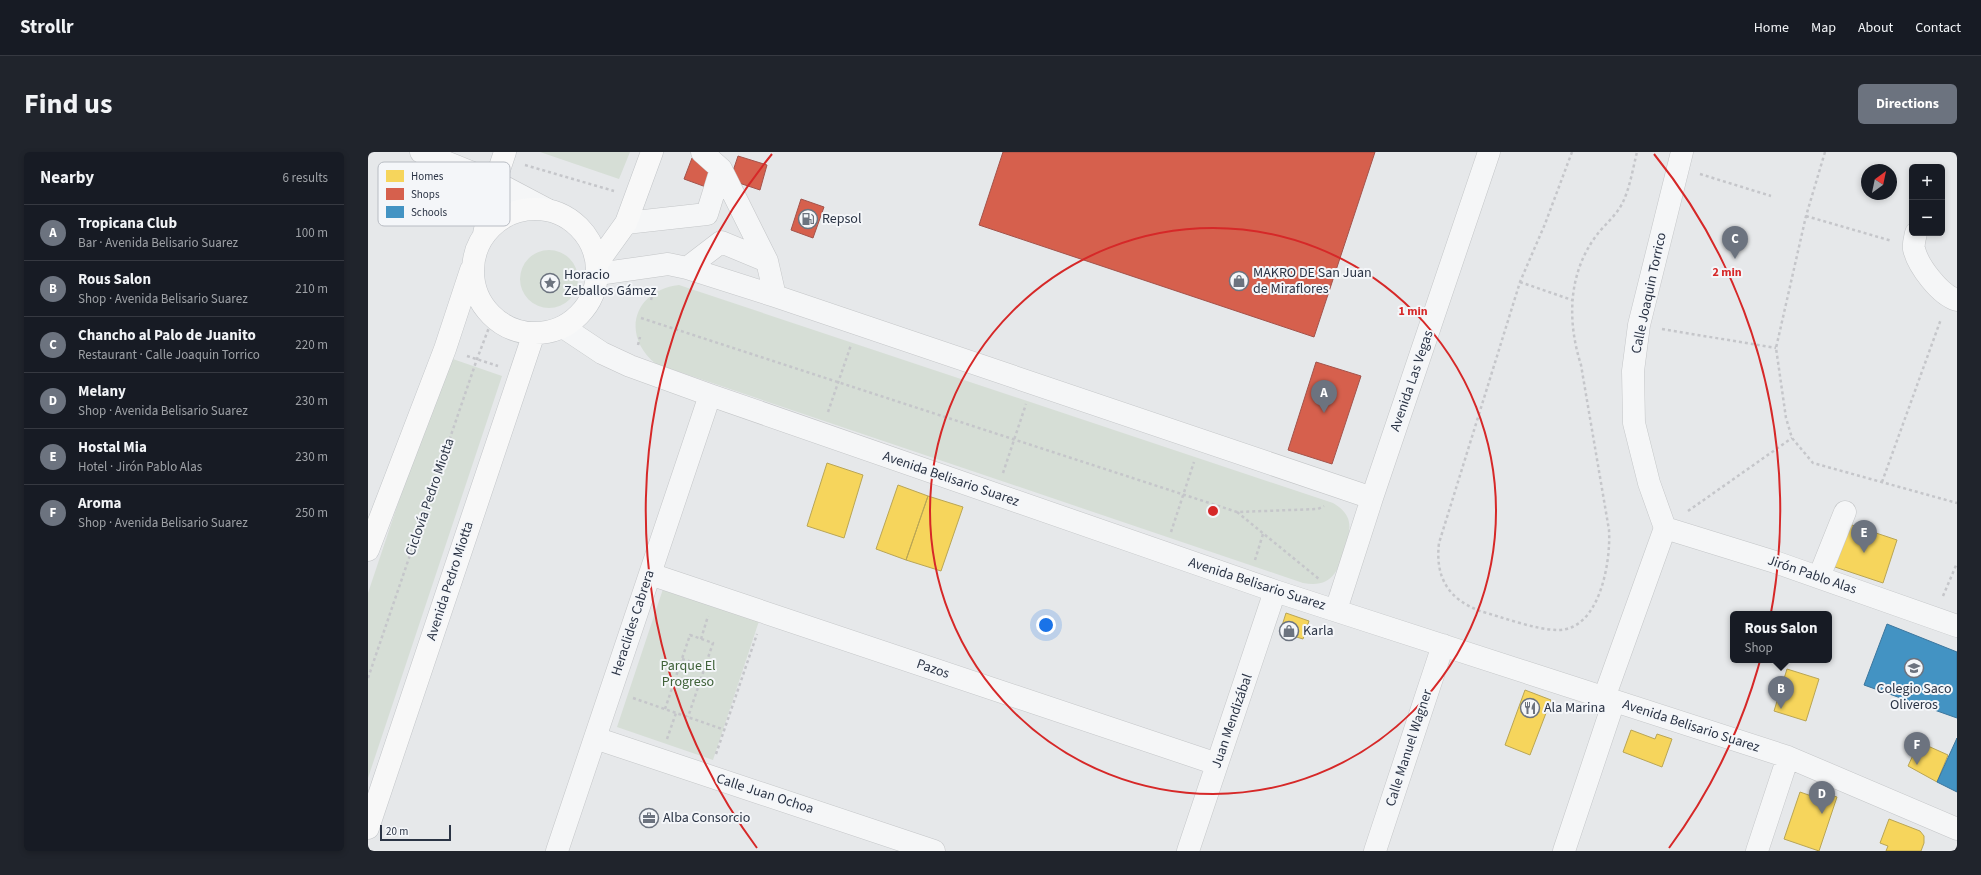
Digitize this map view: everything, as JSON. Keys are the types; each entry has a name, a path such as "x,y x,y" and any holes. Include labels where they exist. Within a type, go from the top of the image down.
{"main road":[{"path":"502,162 505,152"},
{"path":"598,268 626,223 652,152"},
{"path":"473,263 473,278 483,306 493,317 512,329 534,333 549,332 563,327 575,320 591,300 596,287 598,268 592,243 580,227 564,215 546,209 522,209 510,214"},
{"path":"368,550 445,349 477,248 484,234 486,226"},
{"path":"484,234 492,226"},
{"name":"Avenida Pedro Miotta","path":"368,828 534,333"}],"street":[{"path":"421,152 446,162"},
{"path":"702,152 721,169 767,261 775,296"},
{"name":"Avenida Las Vegas","path":"1336,610 1372,498 1489,152"},
{"name":"Calle Joaquin Torrico","path":"1665,528 1649,483 1634,423 1633,371 1640,326 1680,160"},
{"path":"721,169 708,214 720,242 767,261"},
{"path":"510,190 546,209"},
{"path":"626,223 708,214"},
{"path":"1915,240 1920,265 1953,299"},
{"path":"687,268 720,242"},
{"path":"598,268 668,264 687,268 775,296 1372,498"},
{"name":"Avenida Belisario Suarez","path":"563,327 602,353 630,366 710,395 1275,591 1788,757 1957,829"},
{"name":"Heraclides Cabrera","path":"557,851 710,395"},
{"path":"1819,578 1845,512"},
{"path":"1564,851 1609,700 1665,528"},
{"name":"Jirón Pablo Alas","path":"1665,528 1819,578 1957,626"},
{"name":"Pazos","path":"650,574 1217,764"},
{"name":"Juan Mendizábal","path":"1188,851 1275,591"},
{"name":"Calle Manuel Wagner","path":"1375,851 1443,645"},
{"name":"Calle Juan Ochoa","path":"595,738 934,851"},
{"path":"1757,851 1788,757"}],"path":[{"path":"1572,152 1545,224 1520,282 1439,543 1438,567 1448,590 1468,607 1480,612 1558,630 1577,625 1590,612 1604,579 1610,546 1609,530 1581,365 1574,340 1572,327 1572,300 1578,270 1585,253 1595,237 1622,204 1637,152"},
{"path":"1825,152 1806,216 1776,348 1786,418 1792,438 1813,463 1957,503"},
{"path":"1680,160 1771,196"},
{"path":"1806,216 1915,240"},
{"path":"1520,282 1572,300"},
{"path":"648,304 655,296"},
{"path":"1882,482 1953,299"},
{"path":"640,323 643,313"},
{"name":"Ciclovía Pedro Miotta","path":"368,678 476,359 493,317"},
{"path":"641,318 1237,512 1318,509 1328,504 1323,503"},
{"path":"1640,326 1776,348"},
{"path":"640,332 643,346"},
{"path":"844,342 858,347"},
{"path":"825,418 851,344"},
{"path":"445,349 520,373"},
{"path":"1019,401 1034,406"},
{"path":"1002,478 1026,403"},
{"path":"1665,528 1792,438"},
{"path":"1170,534 1194,460 1202,462"},
{"path":"1237,512 1319,579"},
{"path":"1261,564 1254,562 1263,534"},
{"path":"1934,617 1957,563"},
{"path":"1311,579 1326,577"},
{"path":"709,776 764,612"},
{"path":"700,639 709,614"},
{"path":"665,709 690,635 713,643 688,717"},
{"path":"682,659 705,666"},
{"path":"629,696 725,730"},
{"path":"673,744 666,741 676,713"}],"green space":[{"path":"540,152 630,152 619,179"},
{"path":"543,250 555,250 570,258 578,273 578,285 570,300 555,308 543,308 528,300 520,285 520,273 528,258"},
{"path":"679,285 1333,503 1345,512 1349,523 1349,535 1340,564 1332,576 1327,580 1321,583 1313,584 1303,583 656,364 645,352 638,340 636,328 637,316 642,305 651,295 664,289"},
{"path":"447,357 502,376 368,778 368,593"},
{"name":"Parque El Progreso","path":"663,589 759,621 713,760 617,727"}],"building: Homes":[{"path":"827,463 863,475 844,538 807,526"},
{"path":"898,485 928,496 906,560 876,549"},
{"path":"928,496 963,507 941,571 906,560"},
{"path":"1846,523 1897,540 1883,583 1832,566"},
{"path":"1286,613 1309,621 1303,639 1280,632"},
{"path":"1787,669 1819,679 1806,721 1774,711"},
{"path":"1525,690 1551,700 1530,755 1505,745"},
{"path":"1631,730 1655,739 1657,734 1672,739 1662,767 1623,752"},
{"path":"1919,742 1948,755 1937,782 1908,766"},
{"path":"1800,792 1823,800 1825,793 1837,797 1819,851 1784,839"},
{"path":"1889,819 1920,831 1924,836 1924,843 1921,851 1886,851 1888,846 1880,843"}],"building: Shops":[{"name":"MAKRO DE San Juan de Miraflores","path":"1003,152 1375,152 1314,337 979,225"},
{"path":"738,156 767,165 760,190 730,180"},
{"path":"692,158 714,166 706,187 684,179"},
{"name":"Repsol","path":"801,199 824,207 813,238 791,230"},
{"path":"1316,362 1361,376 1332,464 1288,450"}],"building: Schools":[{"name":"Colegio Saco Oliveros","path":"1887,624 1957,652 1957,718 1864,685"},
{"name":"Colegio Saco Oliveros","path":"1957,738 1957,792 1937,782"}],"place":[{"name":"Repsol","path":"808,219"},
{"name":"Chancho al Palo de Juanito","path":"1735,259"},
{"name":"MAKRO DE San Juan de Miraflores","path":"1239,281"},
{"name":"Horacio Zeballos Gámez","path":"550,283"},
{"name":"Tropicana Club","path":"1324,413"},
{"name":"Hostal Mia","path":"1864,553"},
{"name":"Karla","path":"1289,631"},
{"name":"Colegio Saco Oliveros","path":"1914,668"},
{"name":"Ala Marina","path":"1530,708"},
{"name":"Rous Salon","path":"1781,709"},
{"name":"Aroma","path":"1917,765"},
{"name":"Melany","path":"1822,814"},
{"name":"Alba Consorcio","path":"649,818"}]}
